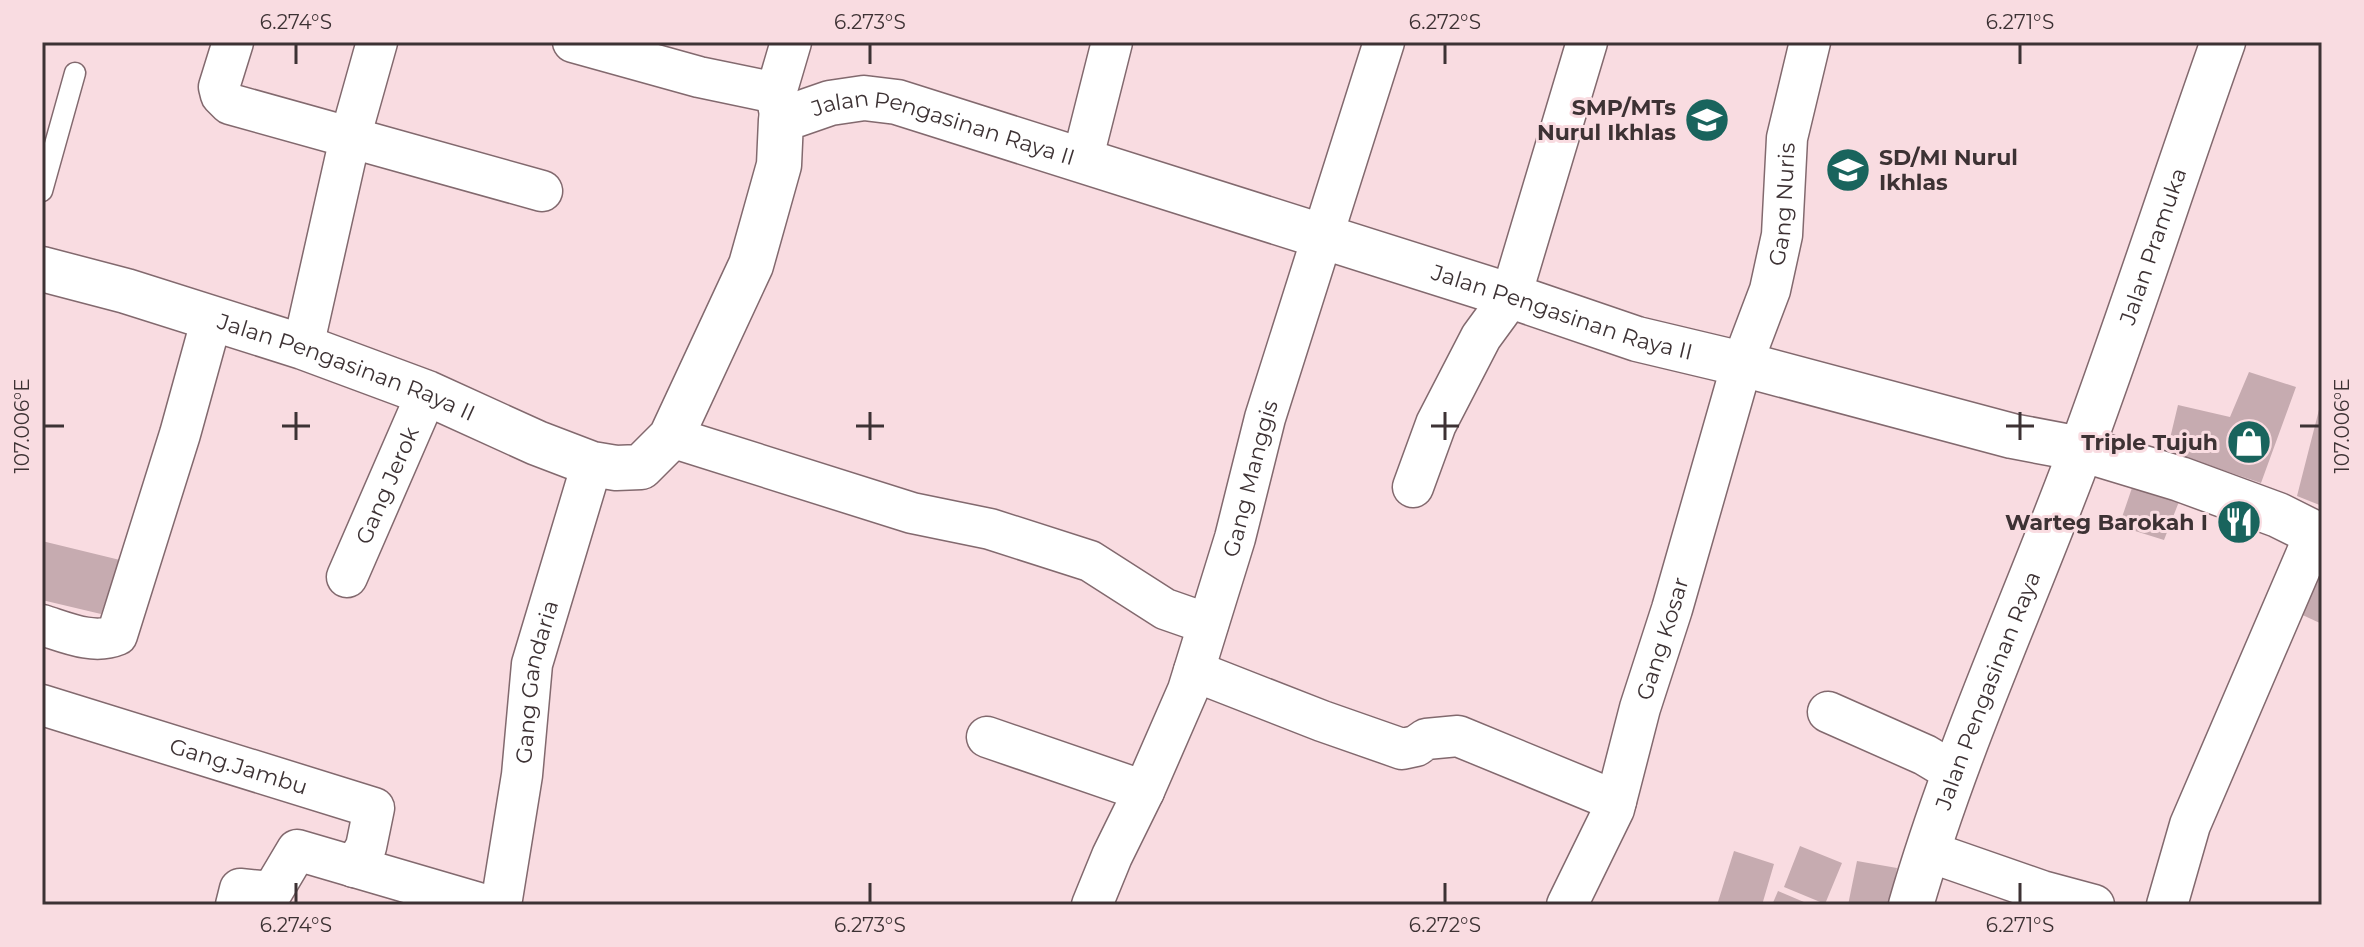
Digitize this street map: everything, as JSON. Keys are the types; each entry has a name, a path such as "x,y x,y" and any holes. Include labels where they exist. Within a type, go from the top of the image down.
{"street":[{"path":"233,42 219,87 221,95 230,104 542,191"},
{"path":"303,347 350,138 377,42"},
{"path":"573,42 699,77 778,107 791,42"},
{"path":"1082,161 1112,42"},
{"name":"Gang Manggis","path":"1092,905 1188,690 1235,538 1265,418 1384,42"},
{"path":"1413,487 1436,424 1481,337 1511,296 1587,42"},
{"name":"Gang Nuris","path":"1742,364 1770,290 1782,235 1787,138 1810,42"},
{"name":"Jalan Pramuka","path":"2081,449 2223,42"},
{"name":"Jalan Pengasinan Raya II","path":"42,269 126,291 303,347 427,393 537,443 592,464 616,468 641,467 671,437 751,265 779,165 778,107 864,98 897,102 1511,296 1637,339 2012,436 2081,449"},
{"path":"45,626 97,640 117,635 180,434 212,318"},
{"name":"Gang Kosar","path":"1567,905 1614,809 1640,708 1672,609 1742,364"},
{"name":"Gang Jerok","path":"347,577 427,393"},
{"path":"671,437 912,513 990,529 1090,561 1165,609 1208,624"},
{"path":"2081,449 2180,479 2278,515 2319,536 2190,825 2167,905"},
{"name":"Jalan Pengasinan Raya","path":"1911,905 1955,773 2081,449"},
{"name":"Gang Gandaria","path":"501,905 522,775 532,664 592,464"},
{"path":"1194,671 1402,749 1416,746 1426,739 1458,736 1616,801"},
{"name":"Gang.Jambu","path":"42,705 374,808 366,847 354,867"},
{"path":"1828,712 1925,755 1955,773"},
{"path":"987,737 1144,791"},
{"path":"236,905 240,889 272,892 297,850 485,905"},
{"path":"1927,851 2042,891 2094,905"}],"lane":[{"path":"42,191 75,73"}],"building":[{"name":"Triple Tujuh","path":"2249,372 2296,387 2261,483 2167,451 2178,405 2230,417"},
{"path":"2322,402 2322,506 2297,496"},
{"path":"2135,479 2180,499 2164,540 2119,526"},
{"path":"42,541 120,560 101,614 42,600"},
{"path":"2322,551 2322,624 2296,612"},
{"path":"1800,846 1842,863 1825,904 1784,887"},
{"path":"1734,851 1774,864 1762,905 1717,905"},
{"path":"1857,861 1897,868 1890,905 1848,905"},
{"path":"1778,891 1811,905 1772,905"}],"place":[{"name":"SMP/MTs Nurul Ikhlas","path":"1707,120"},
{"name":"SD/MI Nurul Ikhlas","path":"1848,170"},
{"name":"Triple Tujuh","path":"2249,442"},
{"name":"Warteg Barokah I","path":"2239,522"}]}
